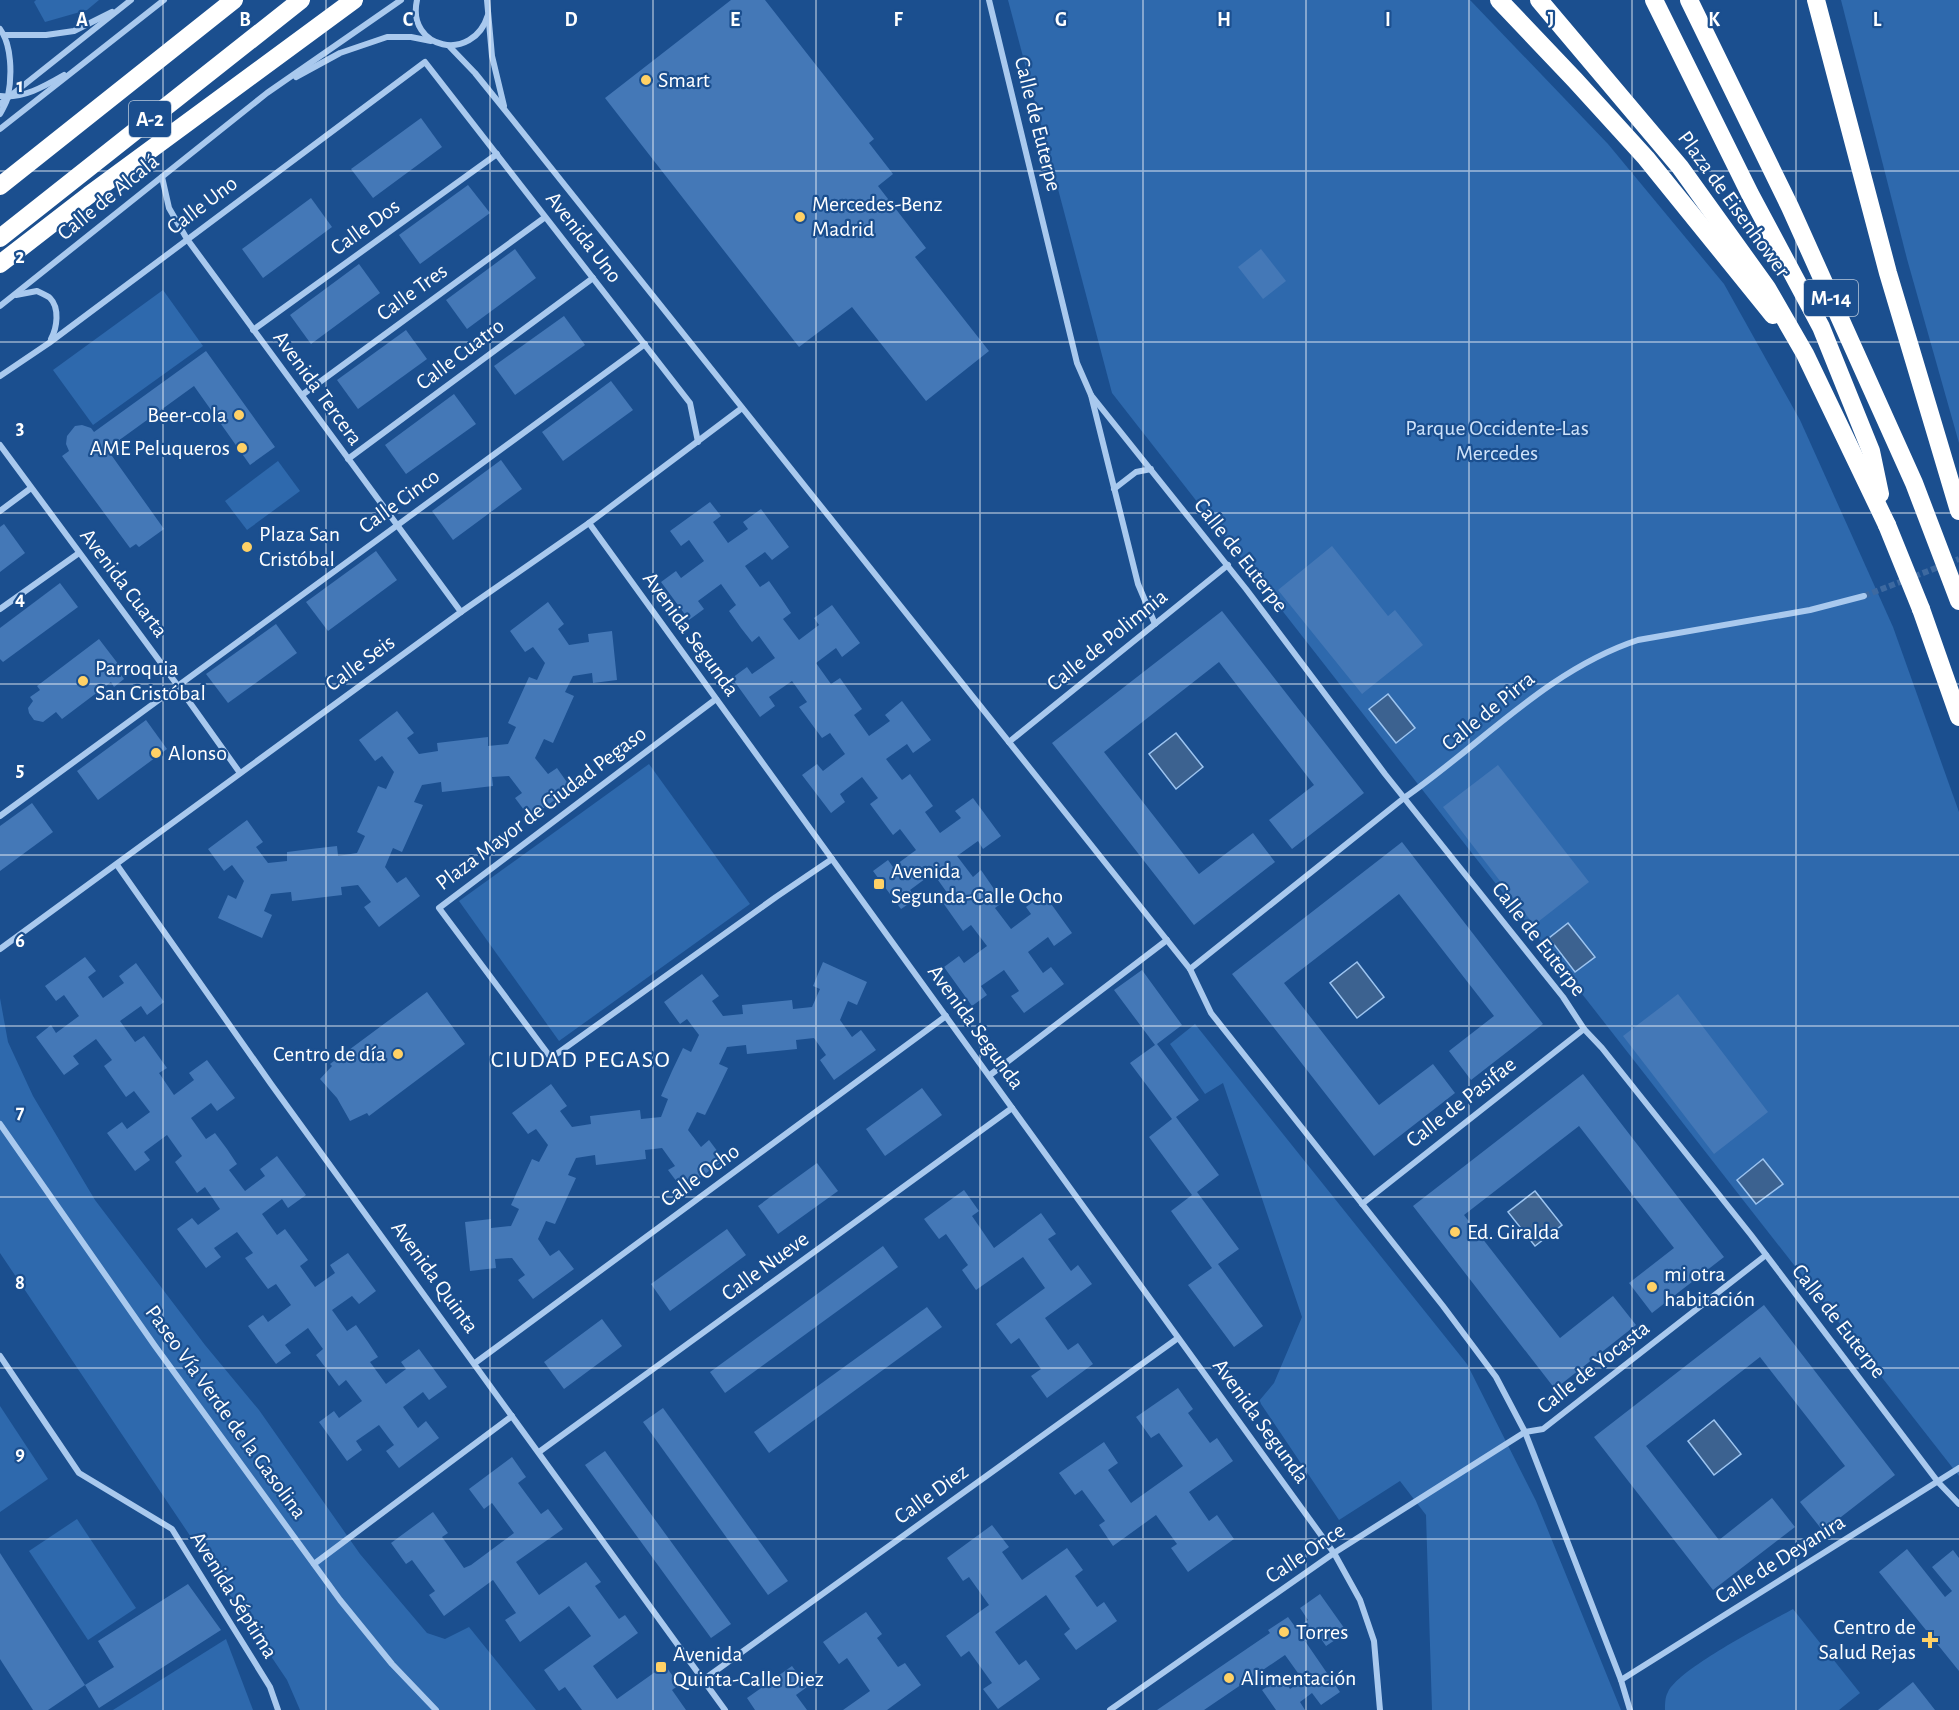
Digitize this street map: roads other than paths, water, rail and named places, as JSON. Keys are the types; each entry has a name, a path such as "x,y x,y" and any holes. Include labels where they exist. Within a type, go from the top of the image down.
{"highway":[{"name":"A-2","path":"0,186 234,0"},
{"name":"A-2","path":"0,238 301,0"},
{"path":"0,264 88,195 354,0"},
{"path":"1498,0 1646,158 1805,354"},
{"name":"Plaza de Eisenhower","path":"1539,0 1680,167 1767,288 1805,354 1887,525"},
{"name":"M-14","path":"1654,0 1750,194 1821,327 1871,451 1887,525 1921,609 1959,717"},
{"name":"M-14","path":"1689,0 1790,207 1914,483 1959,601"},
{"path":"1816,0 1888,273 1959,512"}],"street":[{"path":"0,104 131,0"},
{"path":"0,129 164,0"},
{"name":"Calle de Alcalá","path":"0,306 267,93 401,0"},
{"path":"417,0 415,10 417,23 431,41"},
{"path":"488,0 492,56 504,110"},
{"name":"Calle de Euterpe","path":"989,0 1077,363 1092,395 1138,584 1155,624"},
{"path":"5,35 46,35 74,31 124,6"},
{"path":"488,15 478,35 468,42 450,47 475,73 1190,969 1211,1013 1443,1306 1496,1377 1524,1432 1621,1680 1630,1710"},
{"path":"0,28 5,35 9,51 10,71 8,97 0,114"},
{"name":"Calle de Alcalá","path":"267,93 340,53 387,37 411,37 450,47"},
{"name":"Avenida Uno","path":"425,62 690,403 698,442"},
{"name":"Calle Uno","path":"0,376 49,343 425,62"},
{"path":"0,96 24,94 44,87 82,65"},
{"name":"Calle Dos","path":"253,330 497,154"},
{"name":"Avenida Tercera","path":"162,177 169,208 187,239 461,612"},
{"name":"Calle Tres","path":"302,395 544,218"},
{"name":"Calle Cuatro","path":"348,459 593,278"},
{"path":"13,296 37,291 51,298 56,310 57,328 49,343"},
{"name":"Calle Cinco","path":"0,816 645,344"},
{"name":"Calle de Euterpe","path":"1092,395 1228,565 1404,798 1563,998 1584,1029 1602,1048 1766,1255 1938,1482 1959,1504"},
{"name":"Calle Seis","path":"0,949 461,612 589,523 742,408"},
{"name":"Avenida Cuarta","path":"0,445 240,773"},
{"path":"1114,489 1136,472 1151,469"},
{"path":"0,511 32,488"},
{"name":"Avenida Segunda","path":"589,523 1335,1553 1360,1600 1374,1641 1380,1710"},
{"path":"0,609 79,553"},
{"name":"Calle de Polimnia","path":"1009,742 1228,565"},
{"name":"Calle de Pirra","path":"1190,969 1404,798 1552,683 1581,664 1610,649 1638,640 1810,610 1864,596"},
{"name":"Plaza Mayor de Ciudad Pegaso","path":"716,699 439,908 551,1058 832,859"},
{"name":"Avenida Quinta","path":"117,865 271,1084 725,1710"},
{"path":"990,1075 1167,940"},
{"name":"Calle Ocho","path":"475,1363 946,1016"},
{"name":"Calle de Pasifae","path":"1362,1204 1584,1029"},
{"name":"Calle Nueve","path":"539,1452 1012,1108"},
{"name":"Paseo Vía Verde de la Gasolina","path":"0,1124 155,1346 314,1564 392,1664 436,1710"},
{"name":"Calle de Yocasta","path":"1524,1432 1543,1429 1766,1255"},
{"name":"Calle Diez","path":"703,1680 1178,1338"},
{"name":"Avenida Séptima","path":"0,1356 79,1473 171,1529 270,1687 278,1710"},
{"path":"314,1564 512,1416"},
{"name":"Calle Once","path":"1110,1710 1335,1553 1524,1432"},
{"name":"Calle de Deyanira","path":"1621,1680 1959,1468"}],"tunnel":[{"path":"1864,596 1959,559"}],"place":[{"name":"Smart","path":"646,80"},
{"name":"Mercedes-Benz Madrid","path":"800,217"},
{"name":"Beer-cola","path":"239,415"},
{"name":"AME Peluqueros","path":"242,448"},
{"name":"Plaza San Cristóbal","path":"247,547"},
{"name":"Parroquia San Cristóbal","path":"83,681"},
{"name":"Alonso","path":"156,753"},
{"name":"Avenida Segunda-Calle Ocho","path":"879,884"},
{"name":"Centro de día","path":"398,1054"},
{"name":"Ed. Giralda","path":"1455,1232"},
{"name":"mi otra habitación","path":"1652,1287"},
{"name":"Torres","path":"1284,1632"},
{"name":"Centro de Salud Rejas","path":"1930,1640"},
{"name":"Avenida Quinta-Calle Diez","path":"661,1667"},
{"name":"Alimentación","path":"1229,1678"}],"district":[{"name":"CIUDAD PEGASO","path":"581,1060"}],"park label":[{"name":"Parque Occidente-Las Mercedes","path":"1497,440"}]}
